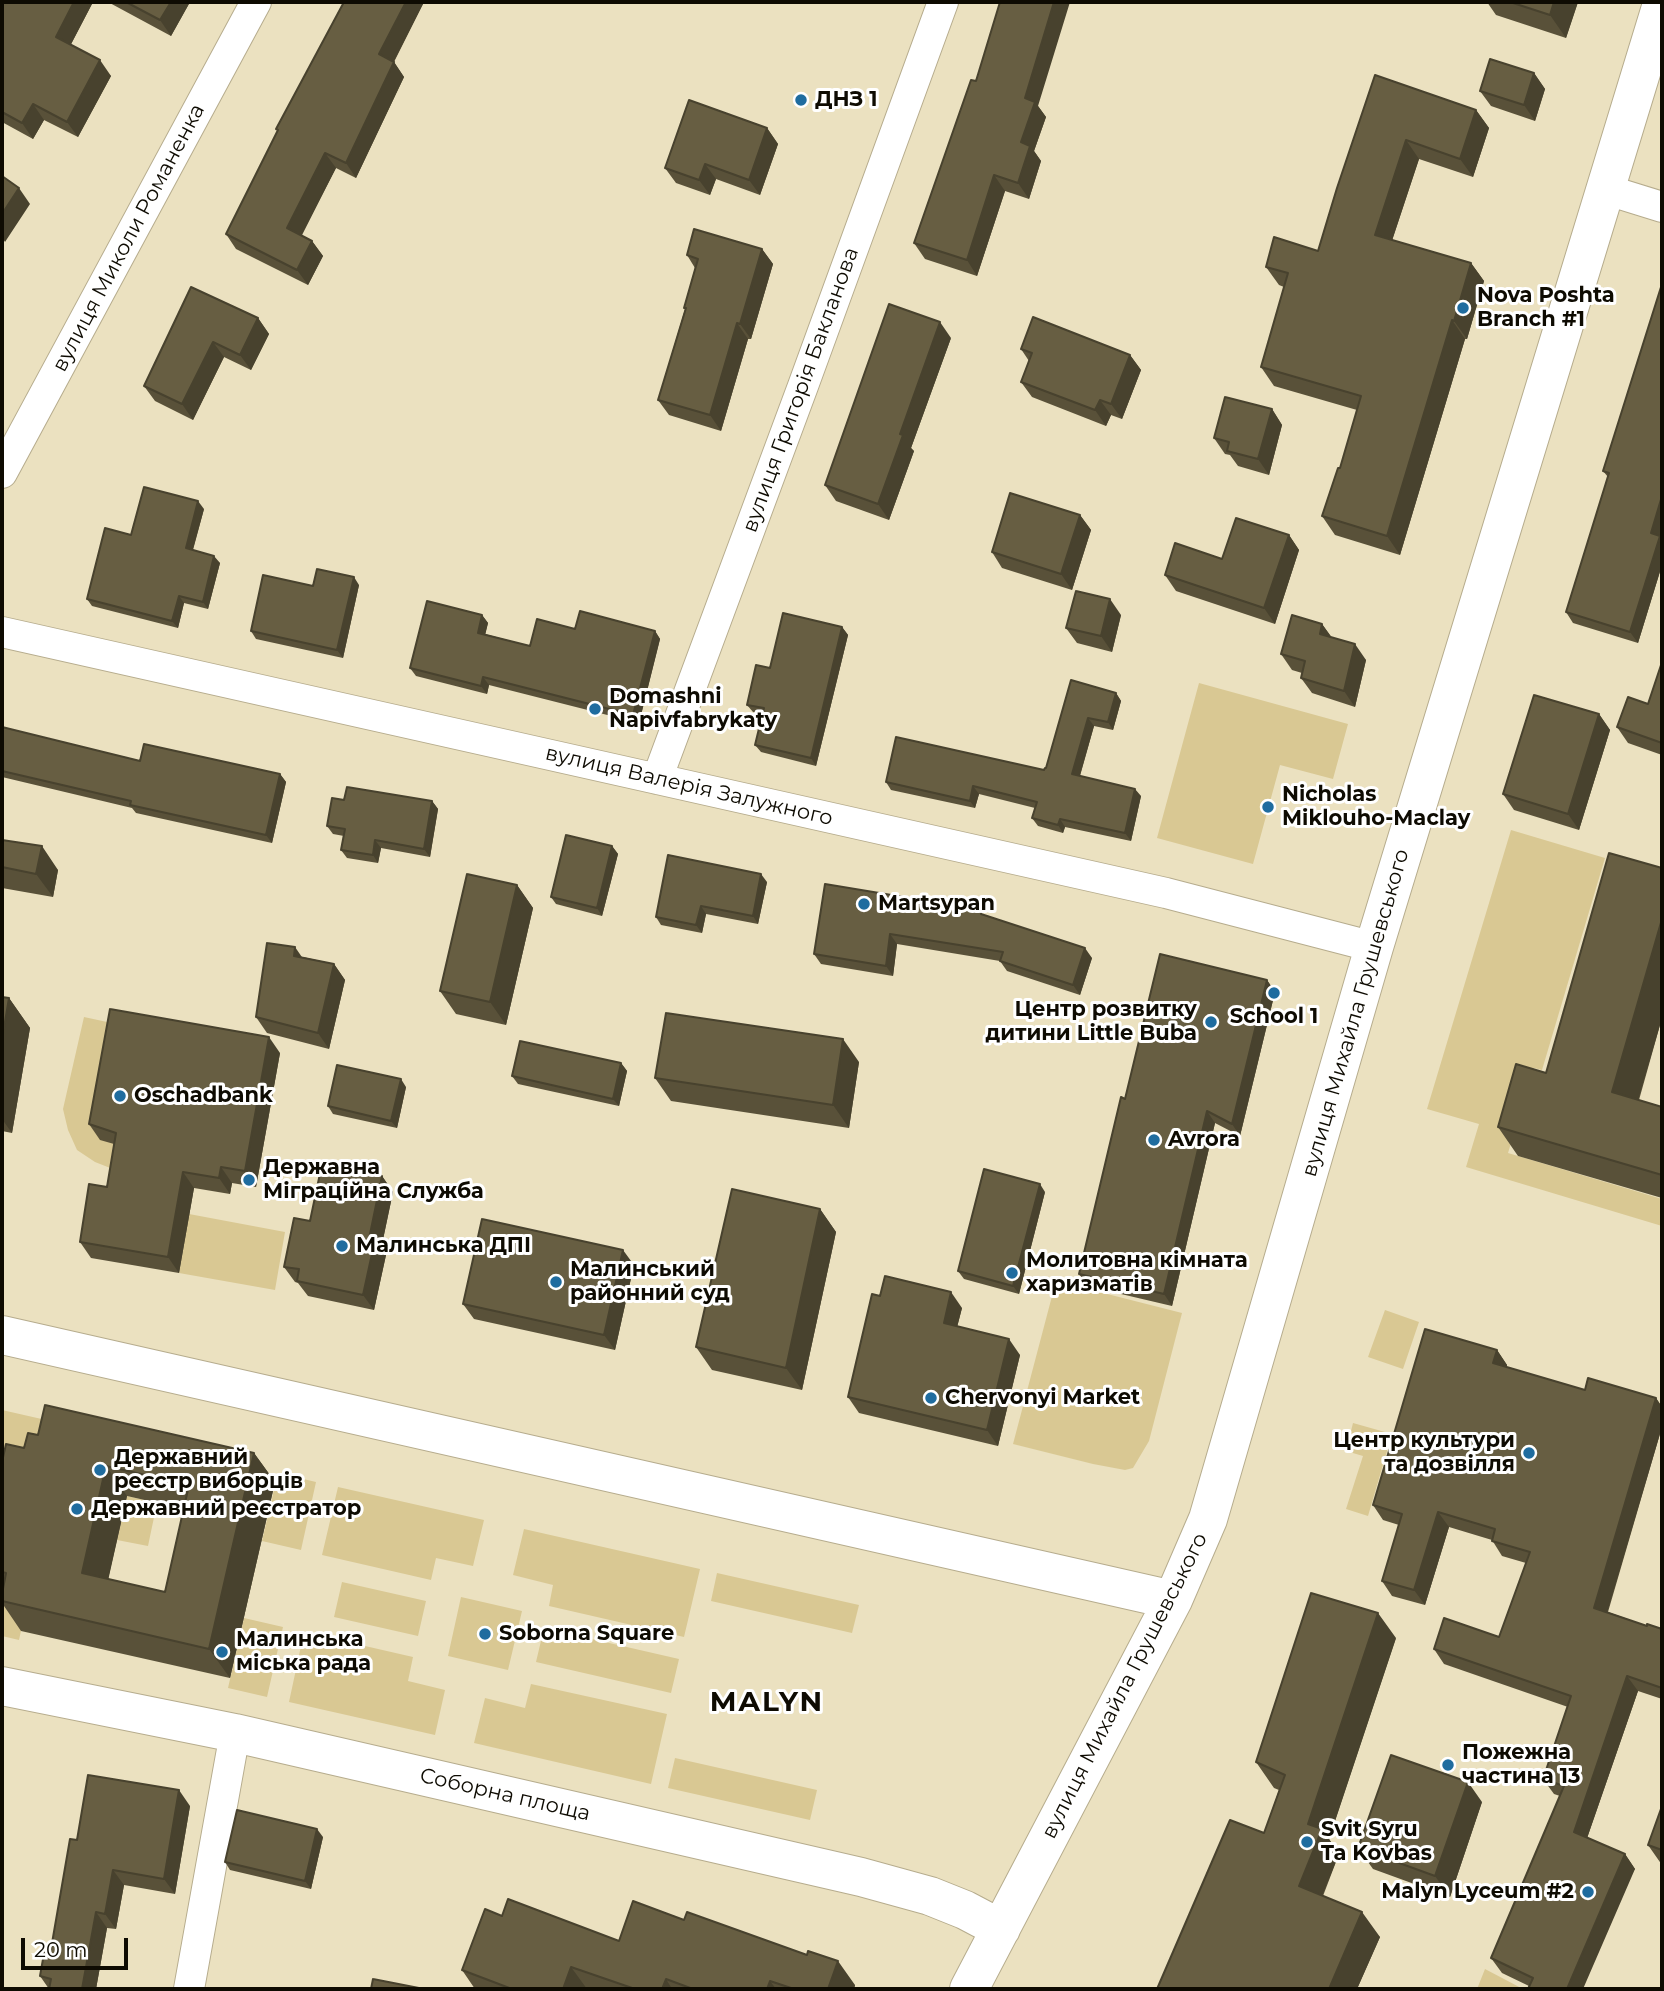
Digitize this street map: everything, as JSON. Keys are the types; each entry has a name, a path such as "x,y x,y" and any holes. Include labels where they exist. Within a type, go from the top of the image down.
{"street":[{"name":"вулиця Миколи Романенка","path":"2,473 256,2"},
{"name":"вулиця Григорія Бакланова","path":"657,779 943,2"},
{"name":"вулиця Михайла Грушевського","path":"969,1989 1173,1600 1208,1519 1374,947 1662,4"},
{"path":"1604,189 1662,207"},
{"name":"вулиця Валерія Залужного","path":"2,632 1166,893 1374,947"},
{"path":"2,1335 1173,1600"},
{"name":"Соборна площа","path":"2,1686 235,1733 861,1877 930,1896 965,1910 1000,1929"},
{"path":"189,1989 235,1733"}],"shaded area":[{"path":"1199,683 1348,724 1333,779 1280,765 1253,864 1157,838"},
{"path":"1511,830 1605,858 1542,1070 1534,1068 1508,1153 1662,1199 1662,1226 1466,1167 1479,1124 1427,1109"},
{"path":"84,1017 121,1025 126,1149 123,1173 95,1162 77,1150 68,1130 63,1109"},
{"path":"189,1214 285,1232 275,1290 179,1273"},
{"path":"1056,1281 1182,1313 1149,1441 1133,1468 1125,1470 1093,1464 1013,1444"},
{"path":"1385,1310 1419,1322 1403,1369 1368,1357"},
{"path":"2,1410 68,1425 2,1481"},
{"path":"1353,1423 1392,1434 1368,1516 1346,1509 1363,1456 1346,1451"},
{"path":"278,1473 316,1482 301,1550 262,1541"},
{"path":"338,1487 484,1520 473,1566 436,1558 431,1580 322,1555"},
{"path":"127,1496 157,1503 148,1546 117,1540"},
{"path":"524,1529 700,1569 684,1637 549,1606 553,1585 513,1575"},
{"path":"2,1562 27,1603 19,1640 2,1636"},
{"path":"717,1573 859,1605 852,1633 711,1601"},
{"path":"342,1582 426,1601 418,1636 334,1617"},
{"path":"461,1597 522,1611 508,1670 448,1656"},
{"path":"244,1618 283,1627 267,1697 228,1688"},
{"path":"544,1628 679,1659 671,1693 536,1662"},
{"path":"304,1632 413,1657 408,1681 445,1690 435,1735 289,1702"},
{"path":"531,1684 667,1714 651,1784 474,1743 485,1698 525,1708"},
{"path":"675,1758 817,1790 810,1820 668,1788"},
{"path":"1485,1969 1523,1989 1477,1989"}],"building":[{"path":"2,2 74,2 56,37 100,60 67,122 33,104 22,123 2,112"},
{"path":"126,2 171,2 160,20"},
{"path":"344,2 406,2 379,54 394,62 346,163 325,153 287,228 312,241 297,270 226,234 278,130 276,129"},
{"path":"1000,2 1054,2 1025,98 1035,102 1021,142 1030,146 1018,183 994,175 967,260 914,243 971,80 976,81"},
{"path":"1510,2 1554,2 1550,15"},
{"path":"1490,59 1534,73 1524,105 1480,91"},
{"path":"1375,75 1476,110 1460,159 1406,140 1375,235 1471,263 1387,536 1322,516 1340,468 1361,396 1261,367 1288,273 1266,267 1274,237 1318,251"},
{"path":"689,100 767,128 749,180 705,164 699,180 665,168"},
{"path":"2,176 19,188 2,214"},
{"path":"694,229 762,249 710,415 658,400 698,259 687,255"},
{"path":"191,287 258,318 240,355 213,342 182,404 144,386"},
{"path":"1661,287 1662,496 1651,533 1660,536 1630,632 1566,612 1609,473 1603,471"},
{"path":"889,304 940,322 878,504 825,485"},
{"path":"1033,317 1130,355 1111,404 1100,400 1095,410 1021,382 1032,353 1021,349"},
{"path":"1225,397 1272,409 1258,459 1227,451 1229,442 1214,438"},
{"path":"144,487 198,501 186,548 214,556 203,602 179,596 172,621 87,599 105,528 131,535"},
{"path":"1010,493 1080,515 1061,574 992,552"},
{"path":"1236,518 1289,535 1264,608 1165,575 1175,543 1222,559"},
{"path":"317,569 354,577 337,650 251,631 263,575 313,586"},
{"path":"1076,591 1110,599 1101,636 1066,628"},
{"path":"427,601 482,615 478,633 530,646 537,619 575,629 580,611 655,631 633,715 483,677 481,686 410,668"},
{"path":"783,613 842,627 811,758 755,745 764,708 747,705 756,665 770,668"},
{"path":"1292,615 1322,624 1320,634 1355,644 1344,691 1301,678 1305,661 1281,654"},
{"path":"1662,662 1662,743 1617,727 1628,697 1648,704"},
{"path":"1071,680 1116,693 1108,722 1088,718 1072,774 1135,789 1125,833 1060,819 1058,825 1032,818 1037,802 973,786 970,801 886,782 896,737 1044,770"},
{"path":"1534,695 1599,714 1568,814 1503,794"},
{"path":"2,727 140,761 144,744 280,774 266,835 130,805 131,801 2,771"},
{"path":"347,787 432,801 424,849 375,840 373,855 341,850 345,829 327,826 332,798 344,800"},
{"path":"566,835 612,846 597,908 551,897"},
{"path":"2,840 42,846 36,874 2,867"},
{"path":"1609,853 1662,868 1662,919 1612,1092 1662,1107 1662,1175 1498,1127 1516,1064 1546,1073"},
{"path":"668,855 761,874 753,916 701,906 696,925 656,917"},
{"path":"467,874 517,885 490,1002 440,991"},
{"path":"825,884 982,910 981,914 1085,948 1073,985 1000,961 1003,952 890,934 886,966 814,954"},
{"path":"267,943 295,947 294,956 334,964 318,1033 256,1017"},
{"path":"1160,954 1267,980 1232,1124 1207,1111 1164,1294 1079,1274 1121,1097 1125,1099"},
{"path":"2,997 9,998 2,1040"},
{"path":"110,1009 269,1037 245,1171 221,1167 219,1178 183,1172 168,1257 80,1242 89,1184 107,1187 116,1133 89,1124"},
{"path":"666,1013 843,1039 833,1105 655,1078"},
{"path":"520,1041 621,1063 613,1099 512,1076"},
{"path":"337,1065 401,1079 391,1121 328,1106"},
{"name":"Малинська ДПІ","path":"322,1164 382,1176 369,1239 375,1240 363,1295 297,1281 299,1269 284,1267 294,1218 310,1221"},
{"path":"984,1169 1040,1184 1013,1286 958,1271"},
{"path":"732,1189 820,1209 786,1368 696,1347"},
{"name":"Малинський районний суд","path":"482,1219 623,1250 604,1335 463,1304"},
{"path":"885,1276 951,1292 944,1323 1009,1339 987,1430 848,1397 872,1294 880,1296"},
{"path":"1425,1329 1497,1350 1493,1363 1585,1390 1588,1378 1656,1398 1594,1608 1662,1629 1662,1688 1627,1676 1574,1832 1625,1854 1567,1989 1528,1989 1533,1978 1491,1958 1564,1786 1543,1779 1571,1696 1434,1649 1444,1618 1499,1637 1530,1552 1492,1541 1495,1529 1438,1512 1414,1590 1382,1581 1402,1514 1373,1505"},
{"path":"45,1405 254,1453 209,1649 2,1601 6,1573 2,1572 2,1462 6,1444 24,1448 28,1433 38,1435","holes":["106,1466 189,1485 165,1592 82,1573"]},
{"path":"1311,1593 1378,1613 1308,1824 1322,1829 1299,1886 1362,1912 1329,1989 1157,1989 1230,1820 1264,1833 1285,1775 1256,1762"},
{"path":"1391,1755 1468,1782 1435,1876 1358,1848"},
{"path":"88,1775 179,1790 164,1879 113,1870 105,1914 96,1912 82,1989 49,1989 51,1979 40,1976 45,1948 51,1949 70,1839 77,1840"},
{"path":"1662,1806 1662,1850 1648,1845"},
{"path":"237,1810 317,1829 305,1881 225,1862"},
{"path":"508,1899 619,1941 633,1901 684,1920 687,1912 807,1955 808,1951 838,1961 828,1989 794,1989 770,1981 767,1989 693,1989 666,1979 662,1989 635,1989 571,1967 563,1989 512,1989 462,1970 485,1909 502,1916"},
{"path":"373,1979 424,1989 371,1989"}],"place":[{"name":"ДНЗ 1","path":"801,100"},
{"name":"Nova Poshta Branch #1","path":"1463,308"},
{"name":"Domashni Napivfabrykaty","path":"595,709"},
{"name":"Nicholas Miklouho-Maclay","path":"1268,807"},
{"name":"Martsypan","path":"864,904"},
{"name":"School 1","path":"1274,993"},
{"name":"Центр розвитку дитини Little Buba","path":"1211,1022"},
{"name":"Oschadbank","path":"120,1096"},
{"name":"Avrora","path":"1154,1140"},
{"name":"Державна Міграційна Служба","path":"249,1180"},
{"name":"Малинська ДПІ","path":"342,1246"},
{"name":"Молитовна кімната харизматів","path":"1012,1273"},
{"name":"Малинський районний суд","path":"556,1282"},
{"name":"Chervonyi Market","path":"931,1398"},
{"name":"Центр культури та дозвілля","path":"1529,1453"},
{"name":"Державний реєстр виборців","path":"100,1470"},
{"name":"Державний реєстратор","path":"77,1509"},
{"name":"Soborna Square","path":"485,1634"},
{"name":"Малинська міська рада","path":"222,1652"},
{"name":"Пожежна частина 13","path":"1448,1765"},
{"name":"Svit Syru Ta Kovbas","path":"1307,1842"},
{"name":"Malyn Lyceum #2","path":"1588,1892"}],"district":[{"name":"MALYN","path":"767,1703"}]}
